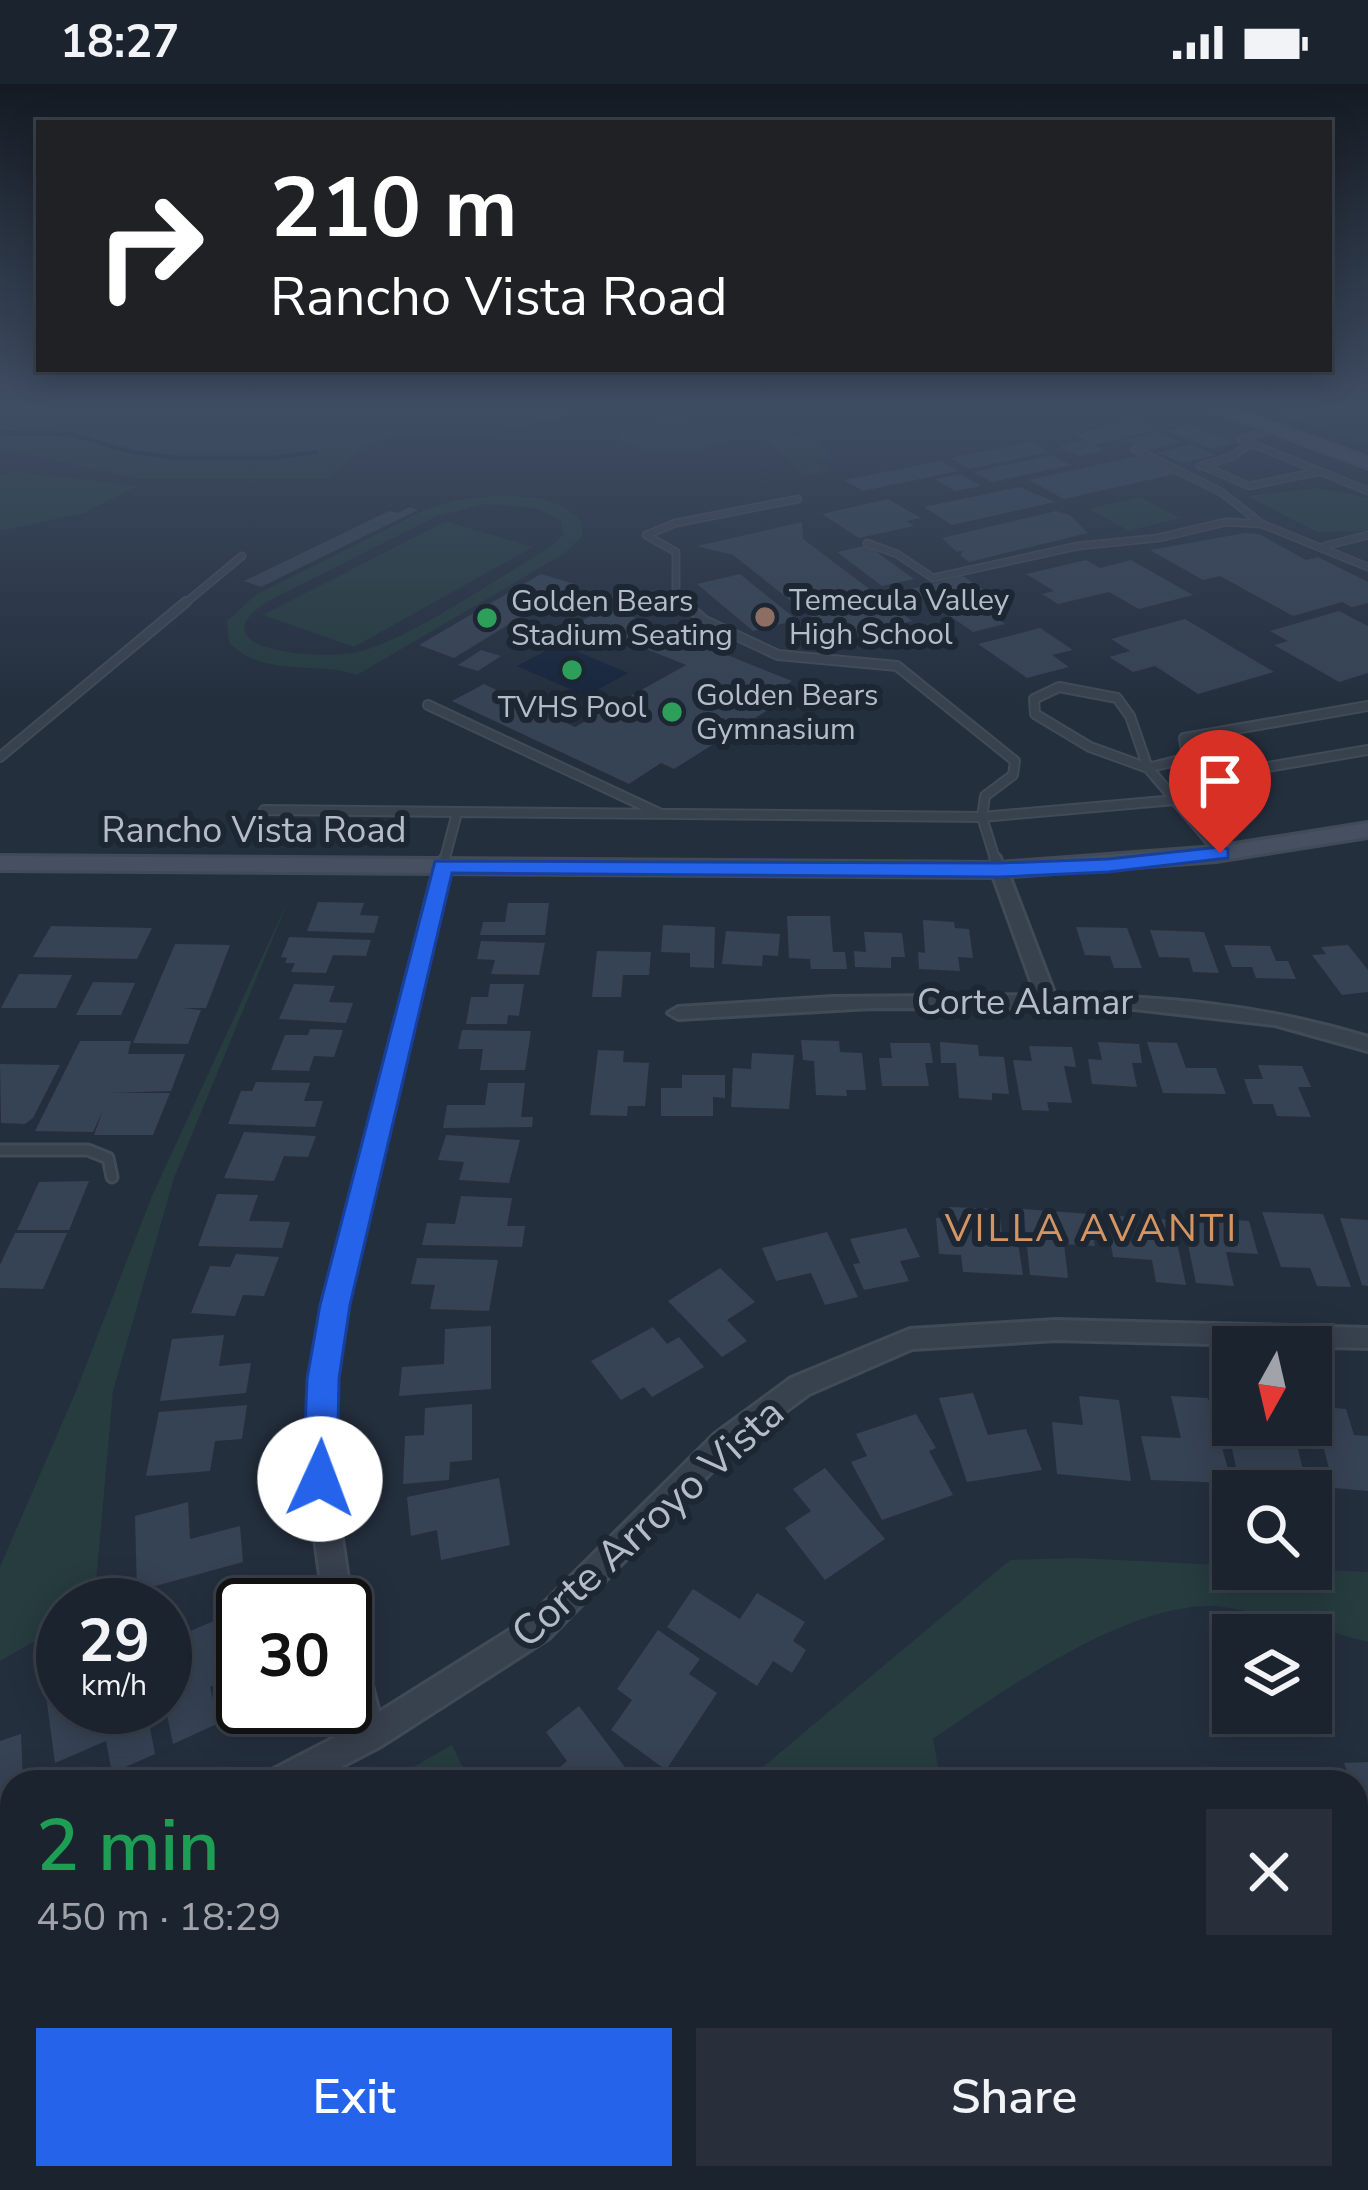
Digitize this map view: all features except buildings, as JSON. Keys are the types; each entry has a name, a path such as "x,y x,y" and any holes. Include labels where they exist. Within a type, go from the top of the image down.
{"main road":[{"name":"Rancho Vista Road","path":"0,863 999,870 1108,866 1368,830"}],"street":[{"path":"334,1578 320,1479 323,1379 335,1305 443,866"},
{"path":"999,870 1048,1001"},
{"name":"Corte Alamar","path":"678,1013 795,1002 1146,1001 1230,1008 1325,1029 1368,1045"},
{"name":"Corte Arroyo Vista","path":"304,1770 370,1735 539,1628 640,1532 724,1442 800,1386 910,1339 1056,1330 1368,1337"}],"lane":[{"path":"776,504 676,524 646,535 676,552 676,596 705,620 778,655 897,666 1015,761 1013,775 985,796 982,817 999,870"},
{"path":"1240,504 1262,524"},
{"path":"867,543 897,554 933,578 1078,546 1158,538 1199,526 1262,524 1368,567"},
{"path":"1321,546 1368,535"},
{"path":"0,758 242,556"},
{"path":"1220,853 1148,768 1136,742 1132,711 1120,698 1089,688 1059,687 1034,699 1035,714 1090,747 1148,768 1187,758 1226,774 1368,750"},
{"path":"428,705 662,814"},
{"path":"1187,758 1184,738 1368,706"},
{"path":"264,810 982,817 1175,800"},
{"path":"443,866 458,813"},
{"path":"0,1150 88,1150 108,1159 112,1177"}],"green space":[{"path":"0,504 101,504 84,513 0,531"},
{"path":"443,504 484,504 437,516 272,599 250,616 244,630 252,641 294,653 362,651 431,619 563,535 561,521 536,508 489,504 554,504 583,524 582,536 565,553 357,675 258,661 229,643 227,621 257,594"},
{"path":"1154,504 1180,518 1129,531 1089,509"},
{"path":"1263,504 1368,504 1368,531 1317,532"},
{"path":"446,521 533,547 354,647 263,615"},
{"path":"291,894 174,1178 113,1391 96,1578 36,1578 36,1640 0,1661 0,1567 76,1391 152,1196"},
{"path":"1010,1560 1212,1564 1212,1590 1332,1590 1332,1570 1368,1572 1368,1642 1332,1632 1332,1614 1189,1608 1112,1631 996,1696 933,1739 939,1770 759,1770"},
{"path":"452,1745 464,1770 408,1770"}],"water":[{"name":"TVHS Pool","path":"559,644 628,673 586,696 517,666"}],"place":[{"name":"Temecula Valley High School","path":"765,617"},
{"name":"Golden Bears Stadium Seating","path":"487,618"},
{"name":"TVHS Pool","path":"572,670"},
{"name":"Golden Bears Gymnasium","path":"672,712"}],"district":[{"name":"VILLA AVANTI","path":"1092,1227"}],"route":[{"path":"320,1479 323,1379 335,1305 443,866 999,870 1108,866 1220,853"}]}
